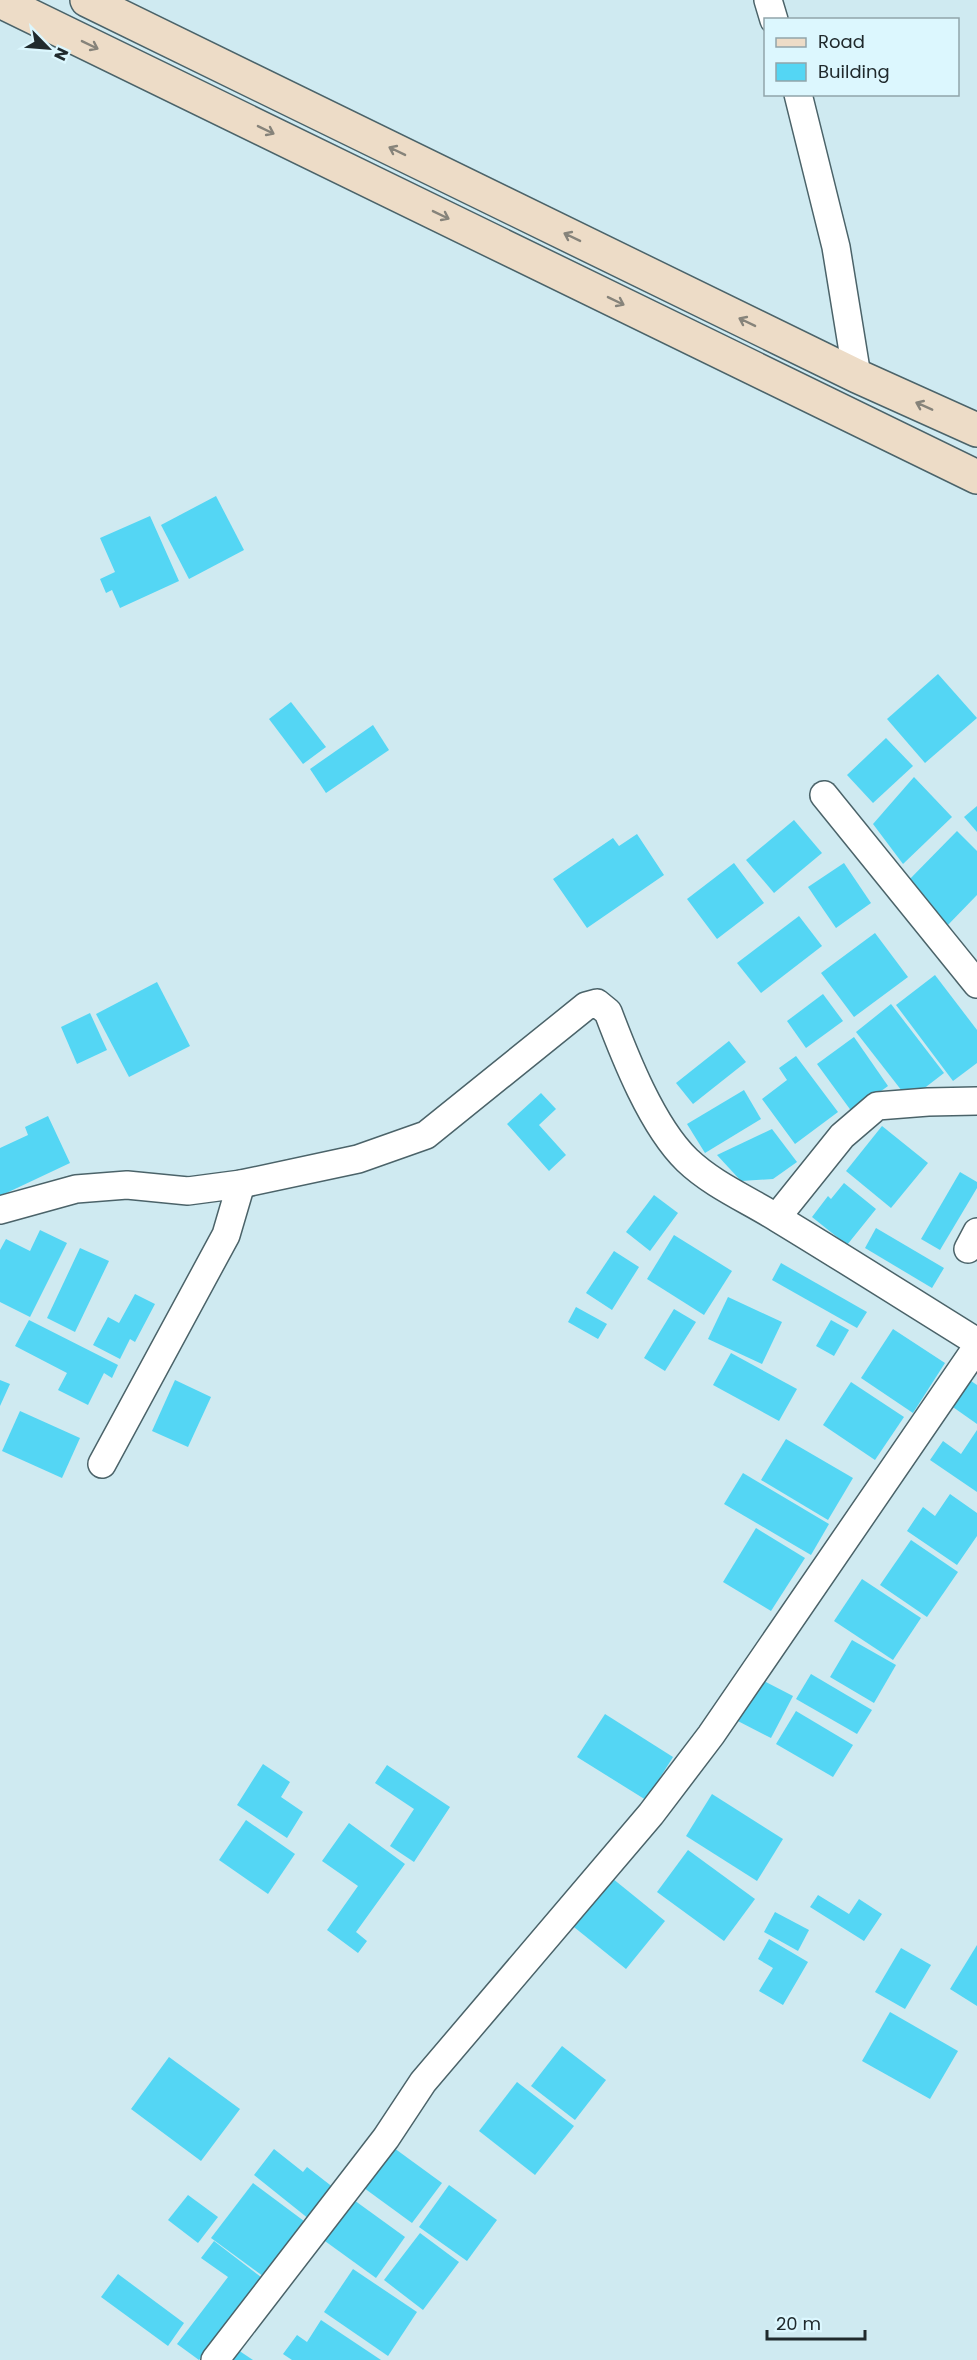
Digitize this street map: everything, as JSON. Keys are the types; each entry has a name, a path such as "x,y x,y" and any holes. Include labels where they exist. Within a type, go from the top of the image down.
{"main road":[{"path":"87,0 857,376 977,430"},
{"path":"0,1 977,477"}],"street":[{"path":"768,0 773,18"},
{"path":"799,96 837,248 857,376"},
{"path":"824,795 977,984"},
{"path":"0,1210 76,1189 127,1185 188,1191 242,1185 358,1159 426,1135 586,1006 597,1003 608,1012 642,1091 671,1141 687,1159 709,1178 777,1217 977,1342"},
{"path":"777,1217 842,1136 877,1106 977,1101"},
{"path":"102,1464 226,1235 242,1185"},
{"path":"215,2360 386,2138 423,2082 651,1814 711,1735 977,1347"}],"building":[{"path":"216,496 244,550 189,579 161,525"},
{"path":"150,516 179,581 120,608 112,590 106,593 100,579 115,572 100,538"},
{"path":"938,674 977,718 925,763 887,719"},
{"path":"291,702 326,747 303,764 269,719"},
{"path":"373,725 389,750 326,793 310,769"},
{"path":"886,738 913,766 873,803 847,775"},
{"path":"914,777 952,817 903,864 873,824"},
{"path":"977,806 977,832 964,817"},
{"path":"794,820 822,853 774,893 746,860"},
{"path":"957,831 977,851 977,895 944,929 905,884"},
{"path":"637,834 664,875 587,928 553,879 613,838 619,846"},
{"path":"734,863 764,903 717,939 687,899"},
{"path":"844,863 871,903 836,928 808,887"},
{"path":"799,916 822,946 761,993 737,963"},
{"path":"875,933 908,977 854,1017 821,973"},
{"path":"935,975 977,1030 977,1063 953,1081 896,1005"},
{"path":"157,982 190,1046 129,1077 96,1014"},
{"path":"823,994 843,1021 806,1048 787,1021"},
{"path":"891,1004 944,1073 909,1100 856,1032"},
{"path":"90,1013 107,1050 77,1064 61,1027"},
{"path":"854,1037 888,1086 852,1112 817,1064"},
{"path":"729,1041 746,1062 693,1104 676,1083"},
{"path":"796,1056 838,1112 795,1144 762,1099 787,1080 779,1068"},
{"path":"744,1090 761,1119 705,1153 687,1124"},
{"path":"541,1093 556,1109 539,1125 566,1155 549,1171 507,1124"},
{"path":"48,1116 70,1163 0,1196 0,1148 28,1135 25,1127"},
{"path":"882,1126 928,1163 891,1208 846,1171"},
{"path":"772,1129 797,1162 773,1179 741,1181 717,1155"},
{"path":"960,1172 977,1182 977,1188 940,1250 921,1239"},
{"path":"844,1183 876,1209 847,1245 812,1217 828,1196 831,1199"},
{"path":"654,1195 678,1213 650,1251 626,1232"},
{"path":"876,1228 944,1268 932,1288 865,1248"},
{"path":"40,1230 67,1243 30,1317 0,1302 0,1250 6,1239 30,1251"},
{"path":"674,1235 732,1271 704,1315 647,1279"},
{"path":"80,1248 109,1261 75,1332 47,1318"},
{"path":"614,1251 639,1267 612,1310 586,1293"},
{"path":"781,1263 867,1312 857,1328 772,1280"},
{"path":"135,1294 155,1304 135,1342 130,1339 120,1359 93,1345 108,1317 119,1323"},
{"path":"728,1297 782,1322 762,1364 708,1339"},
{"path":"576,1307 607,1324 598,1339 568,1322"},
{"path":"674,1309 696,1322 665,1371 644,1358"},
{"path":"29,1320 118,1365 112,1378 104,1373 88,1405 58,1390 67,1373 15,1346"},
{"path":"831,1320 849,1330 834,1356 816,1346"},
{"path":"893,1329 945,1363 913,1413 861,1378"},
{"path":"731,1353 797,1389 779,1421 713,1385"},
{"path":"968,1379 977,1385 977,1424 950,1405"},
{"path":"0,1380 10,1384 0,1406"},
{"path":"175,1380 211,1397 188,1447 152,1431"},
{"path":"851,1382 904,1417 875,1460 823,1425"},
{"path":"20,1411 80,1438 62,1478 2,1451"},
{"path":"977,1430 977,1492 930,1460 943,1441 961,1454"},
{"path":"786,1439 853,1478 828,1520 761,1480"},
{"path":"743,1473 829,1524 811,1555 724,1504"},
{"path":"950,1494 977,1513 977,1536 957,1565 907,1531 923,1507 935,1516"},
{"path":"756,1528 805,1558 771,1611 723,1582"},
{"path":"911,1540 958,1572 927,1617 880,1585"},
{"path":"862,1579 921,1618 893,1660 834,1621"},
{"path":"852,1640 896,1665 874,1703 830,1677"},
{"path":"811,1674 872,1710 857,1734 796,1699"},
{"path":"754,1676 793,1696 771,1738 732,1718"},
{"path":"796,1711 853,1745 833,1777 776,1744"},
{"path":"605,1714 673,1757 646,1800 577,1757"},
{"path":"263,1764 290,1782 281,1797 303,1812 287,1838 237,1805"},
{"path":"387,1765 450,1807 414,1862 390,1846 414,1809 375,1783"},
{"path":"712,1794 783,1839 757,1881 686,1836"},
{"path":"246,1820 295,1854 268,1894 219,1860"},
{"path":"349,1823 405,1864 356,1932 367,1941 358,1953 327,1930 358,1886 322,1861"},
{"path":"688,1850 755,1899 724,1941 657,1892"},
{"path":"607,1874 665,1921 626,1969 569,1923"},
{"path":"818,1895 849,1914 859,1899 882,1914 864,1941 810,1907"},
{"path":"775,1912 809,1930 798,1951 764,1932"},
{"path":"769,1939 808,1962 783,2005 759,1991 773,1968 758,1959"},
{"path":"977,1945 977,2006 950,1989"},
{"path":"901,1948 931,1965 905,2009 875,1992"},
{"path":"890,2012 958,2051 930,2099 862,2061"},
{"path":"562,2046 606,2080 575,2120 531,2086"},
{"path":"169,2057 240,2109 201,2161 131,2109"},
{"path":"517,2082 574,2126 535,2175 479,2131"},
{"path":"394,2148 442,2183 412,2223 364,2188"},
{"path":"274,2149 303,2172 307,2167 334,2188 309,2219 254,2175"},
{"path":"253,2183 312,2227 271,2282 211,2238"},
{"path":"449,2185 497,2220 467,2261 419,2227"},
{"path":"188,2195 218,2217 198,2243 168,2220"},
{"path":"347,2195 405,2237 376,2278 318,2236"},
{"path":"420,2233 459,2262 423,2310 384,2280"},
{"path":"214,2241 261,2277 199,2360 177,2344 228,2277 201,2258"},
{"path":"353,2269 417,2312 388,2356 324,2312"},
{"path":"118,2274 184,2323 168,2346 101,2297"},
{"path":"321,2320 381,2360 292,2360 283,2354 297,2335 307,2342"},
{"path":"235,2348 253,2360 228,2360"}]}
